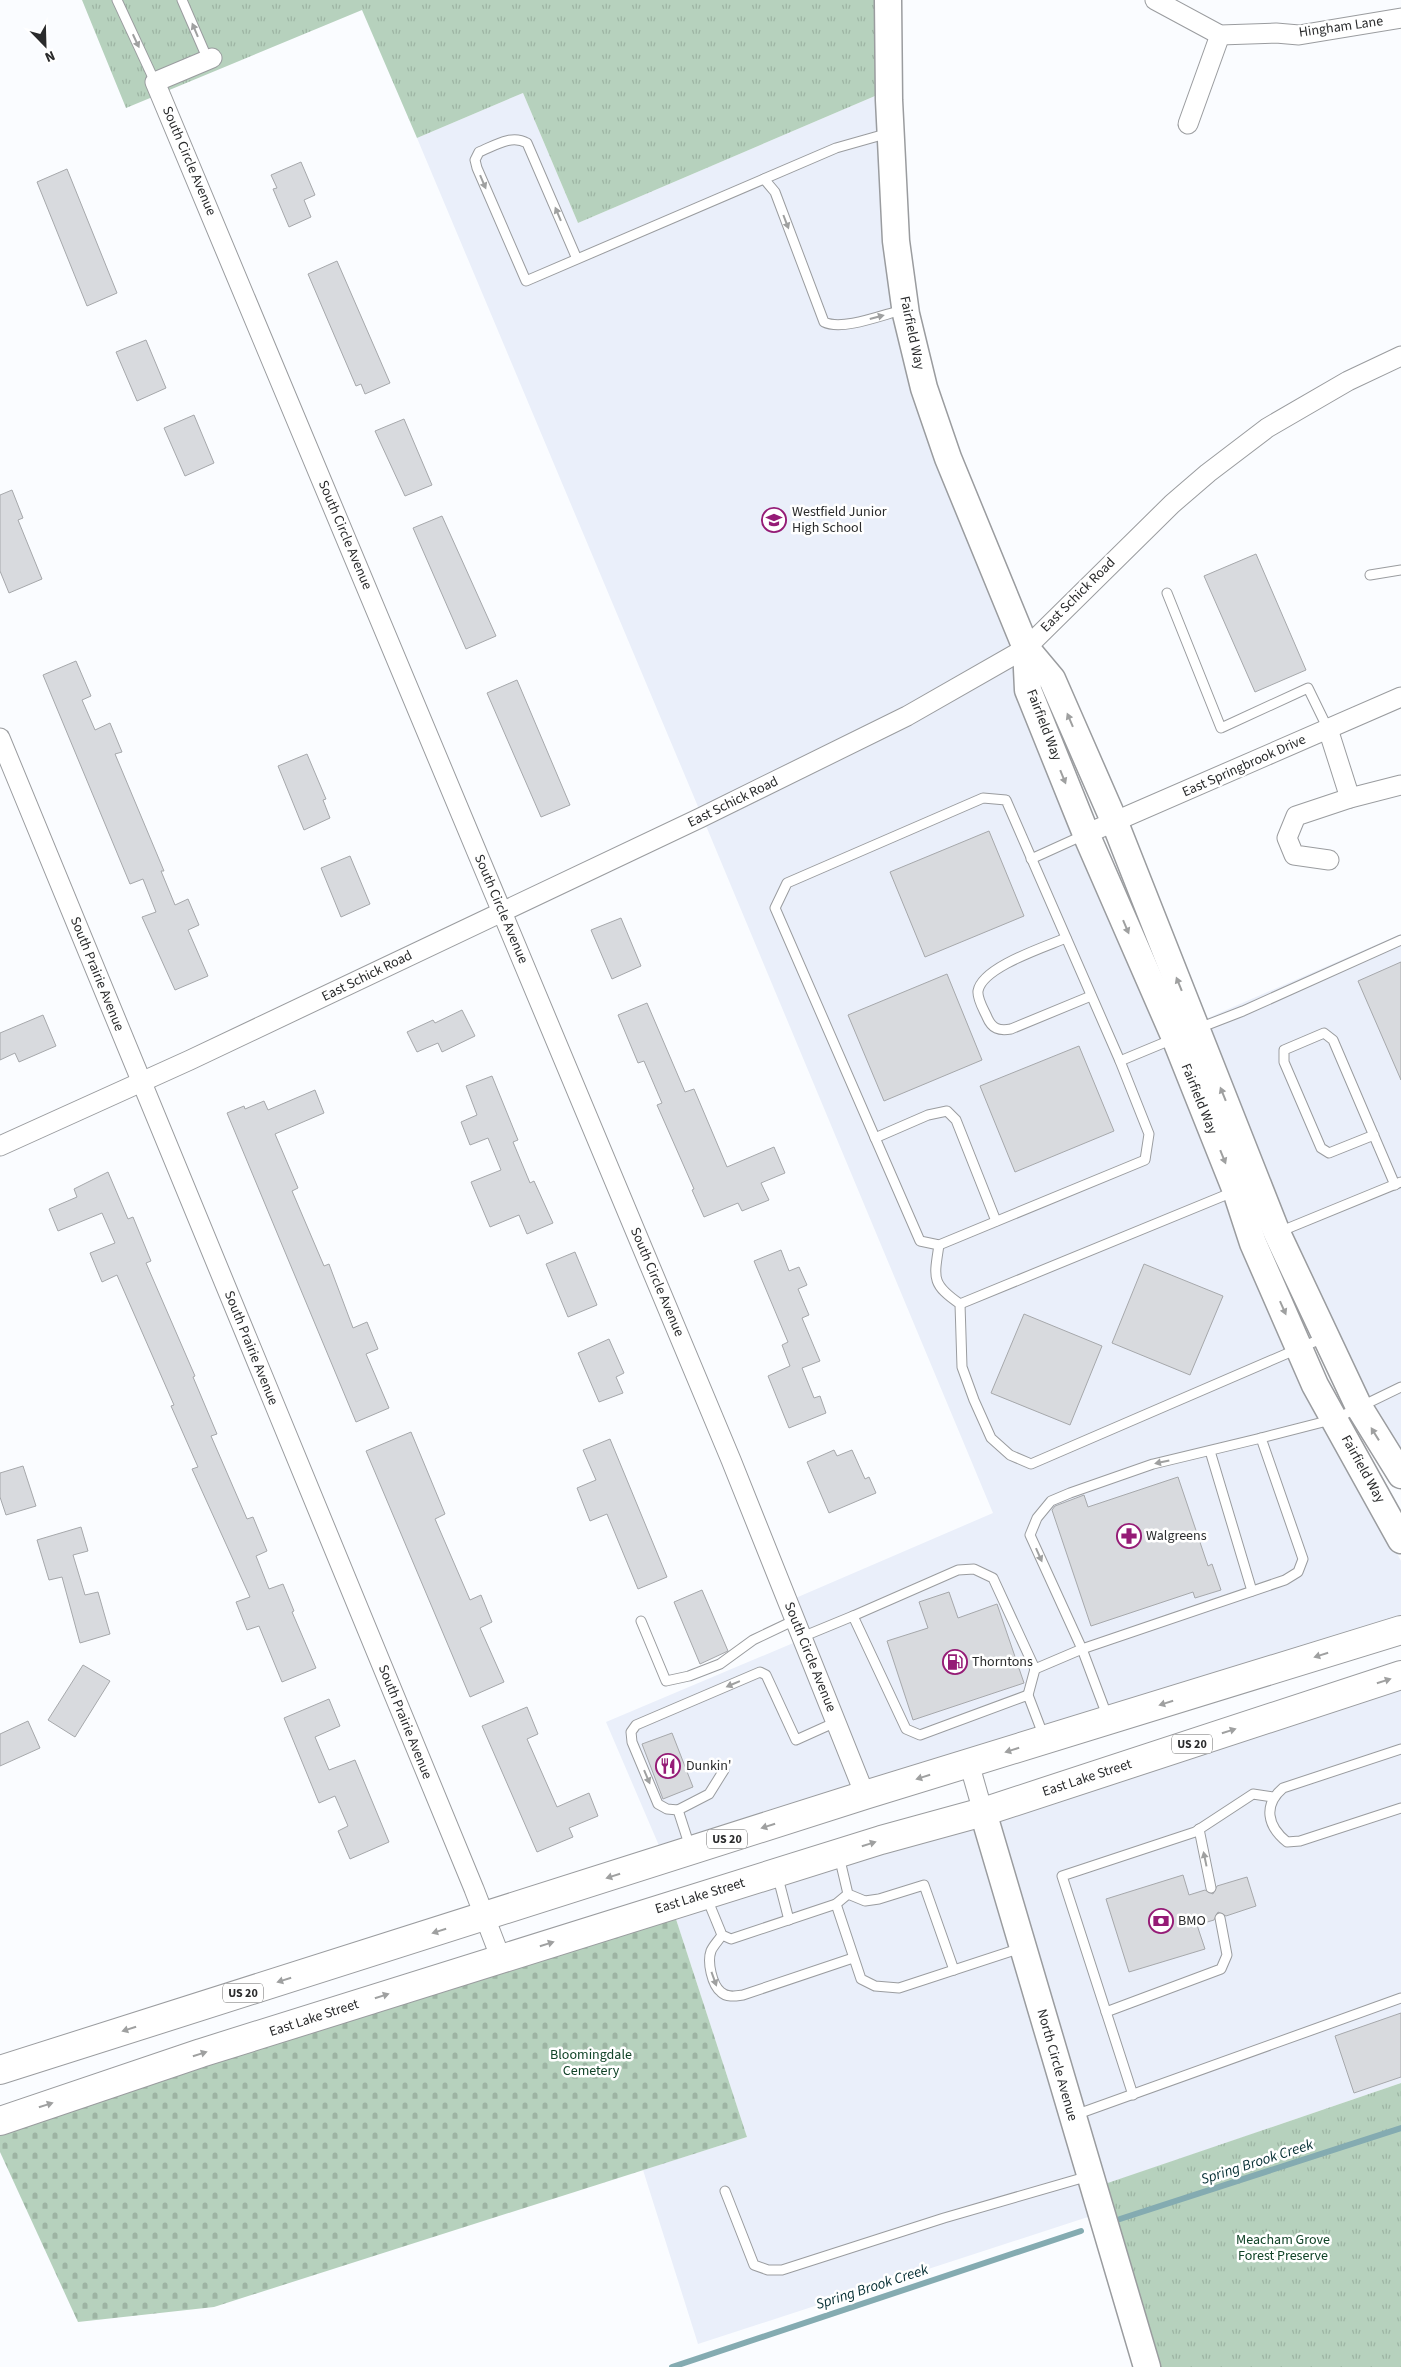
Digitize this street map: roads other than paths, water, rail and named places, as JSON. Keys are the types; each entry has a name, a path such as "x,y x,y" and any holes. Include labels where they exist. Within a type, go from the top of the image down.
{"main road":[{"name":"US 20","path":"0,2070 865,1795 1401,1630"},
{"name":"East Lake Street","path":"0,2120 201,2053 501,1958 838,1854 984,1812 1401,1675"}],"street":[{"name":"Fairfield Way","path":"888,0 890,133 896,241 906,309 924,388 948,458 1026,648 1052,679 1115,823 1186,1034 1248,1188 1300,1348 1315,1385 1401,1540"},
{"path":"1155,0 1220,35 1188,124"},
{"name":"Hingham Lane","path":"1220,35 1276,33 1299,35 1401,18"},
{"path":"155,82 210,59"},
{"name":"South Circle Avenue","path":"155,82 731,1460 865,1795"},
{"name":"East Schick Road","path":"0,1146 141,1083 700,818 908,716 1026,648 1165,511 1208,473 1267,428 1348,381 1401,356"},
{"name":"Fairfield Way","path":"1026,648 1028,690 1086,834 1186,1034"},
{"name":"East Springbrook Drive","path":"1086,834 1401,697"},
{"path":"1328,729 1350,798"},
{"name":"South Prairie Avenue","path":"0,738 501,1958"},
{"path":"1329,860 1294,855 1287,838 1296,816 1350,798 1401,785"},
{"name":"Fairfield Way","path":"1265,1238 1327,1337 1359,1407 1401,1475"},
{"name":"North Circle Avenue","path":"969,1763 1147,2367"}],"lane":[{"path":"117,0 155,82"},
{"path":"182,0 210,59"},
{"path":"577,259 527,143 521,139 512,138 479,152 475,160 477,168 526,281 836,148 890,133"},
{"path":"764,179 775,192 824,322 830,325 846,325 906,309"},
{"path":"1370,575 1401,570"},
{"path":"1166,593 1221,728 1308,688 1328,729"},
{"path":"983,798 1006,800 1031,859 1120,1061 1149,1134 1145,1160 939,1245 920,1241 775,908 787,883 983,798"},
{"path":"1031,859 1086,834"},
{"path":"1066,938 1001,966 980,985 978,994 990,1025 1001,1031 1011,1029 1091,996"},
{"path":"1120,1061 1243,1011 1401,940"},
{"path":"1265,1238 1398,1184 1374,1135 1333,1040 1324,1034 1284,1050 1284,1062 1321,1148 1329,1153 1374,1135"},
{"path":"875,1138 928,1115 947,1111 956,1120 996,1221"},
{"path":"960,1304 1248,1188"},
{"path":"939,1245 934,1274 942,1291 960,1304"},
{"path":"960,1304 962,1367 977,1408 991,1438 1010,1455 1031,1464 1327,1337"},
{"path":"1109,1720 1082,1649 1030,1535 1037,1518 1051,1500 1153,1464 1335,1419 1401,1387"},
{"path":"1034,1669 1082,1649 1285,1580 1298,1572 1303,1559 1261,1438"},
{"path":"1210,1451 1252,1591"},
{"path":"641,1621 666,1681 689,1676 720,1664 753,1640 853,1616 958,1570 974,1569 993,1578 1034,1669 1028,1695 1045,1740"},
{"path":"853,1616 906,1730 920,1735 1028,1695"},
{"path":"724,1770 710,1794 678,1810 667,1809 658,1804 632,1742 631,1732 636,1725 760,1672 766,1674 796,1740 836,1722"},
{"path":"1401,1749 1283,1788 1273,1797 1268,1811 1278,1835 1287,1842 1300,1841 1401,1808"},
{"path":"1133,2094 1062,1876 1199,1829 1253,1794 1273,1797"},
{"path":"678,1810 691,1851"},
{"path":"1199,1829 1212,1888"},
{"path":"838,1854 848,1894"},
{"path":"777,1873 790,1920"},
{"path":"848,1894 865,1901 879,1900 924,1886 954,1970"},
{"path":"705,1895 722,1935 731,1939 836,1904 848,1894"},
{"path":"836,1904 861,1978 874,1986 899,1988 1023,1947"},
{"path":"1106,2012 1221,1969 1227,1955 1220,1918"},
{"path":"722,1935 711,1951 710,1965 714,1982 720,1992 730,1997 743,1995 853,1958"},
{"path":"1072,2116 1401,1998"},
{"path":"725,2191 754,2265 768,2270 782,2270 944,2218 1090,2176"}],"waterway":[{"name":"Spring Brook Creek","path":"1120,2219 1401,2128"},
{"name":"Spring Brook Creek","path":"672,2367 1081,2231"}],"place":[{"name":"Westfield Junior High School","path":"774,520"},
{"name":"Walgreens","path":"1129,1536"},
{"name":"Thorntons","path":"955,1662"},
{"name":"Dunkin'","path":"668,1766"},
{"name":"BMO","path":"1161,1921"}],"park label":[{"name":"Bloomingdale Cemetery","path":"591,2064"},
{"name":"Meacham Grove Forest Preserve","path":"1283,2248"}]}
